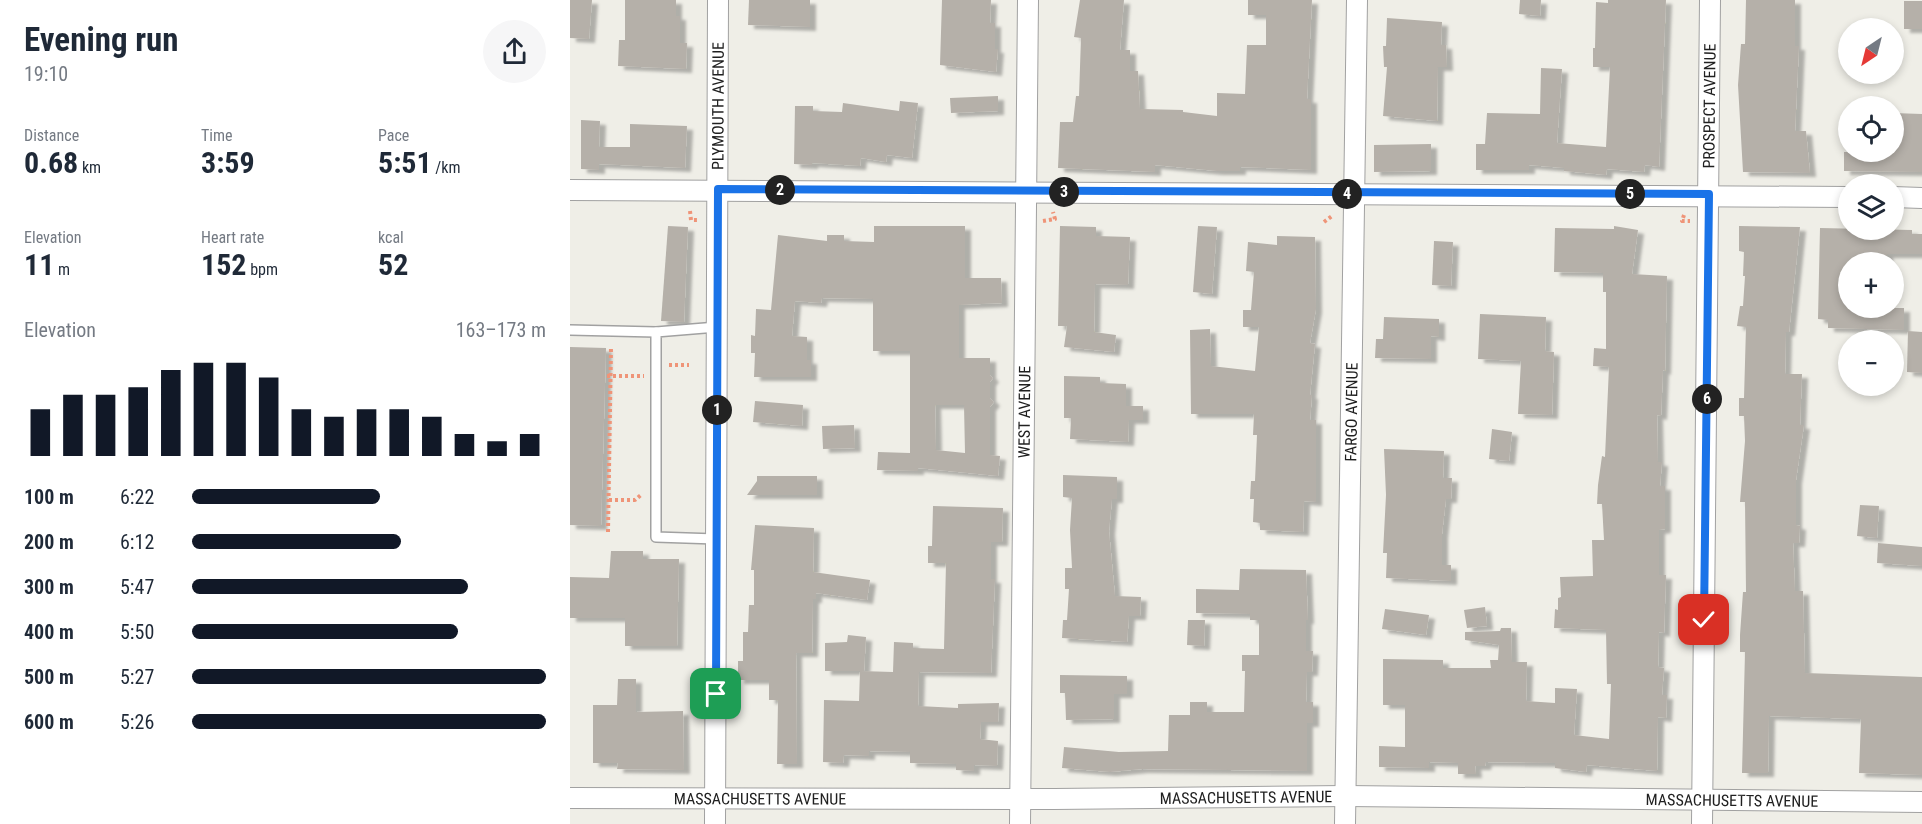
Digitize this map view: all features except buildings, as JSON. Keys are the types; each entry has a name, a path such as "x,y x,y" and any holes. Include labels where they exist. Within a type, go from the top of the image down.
{"street":[{"name":"PLYMOUTH AVENUE","path":"715,824 718,0"},
{"name":"WEST AVENUE","path":"1020,824 1028,0"},
{"name":"FARGO AVENUE","path":"1345,824 1356,194 1357,0"},
{"name":"PROSPECT AVENUE","path":"1702,824 1710,0"},
{"path":"570,190 1709,194 1838,197"},
{"path":"1904,197 1922,198"},
{"name":"MASSACHUSETTS AVENUE","path":"570,798 1020,799 1346,796 1702,802 1922,802"}],"lane":[{"path":"570,330 656,332 717,327"},
{"path":"656,332 656,537 716,539"}],"path":[{"path":"690,211 691,220 700,220"},
{"path":"1041,221 1055,219 1053,211"},
{"path":"1684,215 1682,221 1690,221"},
{"path":"1324,222 1332,216"},
{"path":"608,532 611,347"},
{"path":"665,365 689,365"},
{"path":"609,376 649,376"},
{"path":"609,500 635,500"}],"route":[{"path":"716,694 718,189 1709,194 1704,620"}]}
